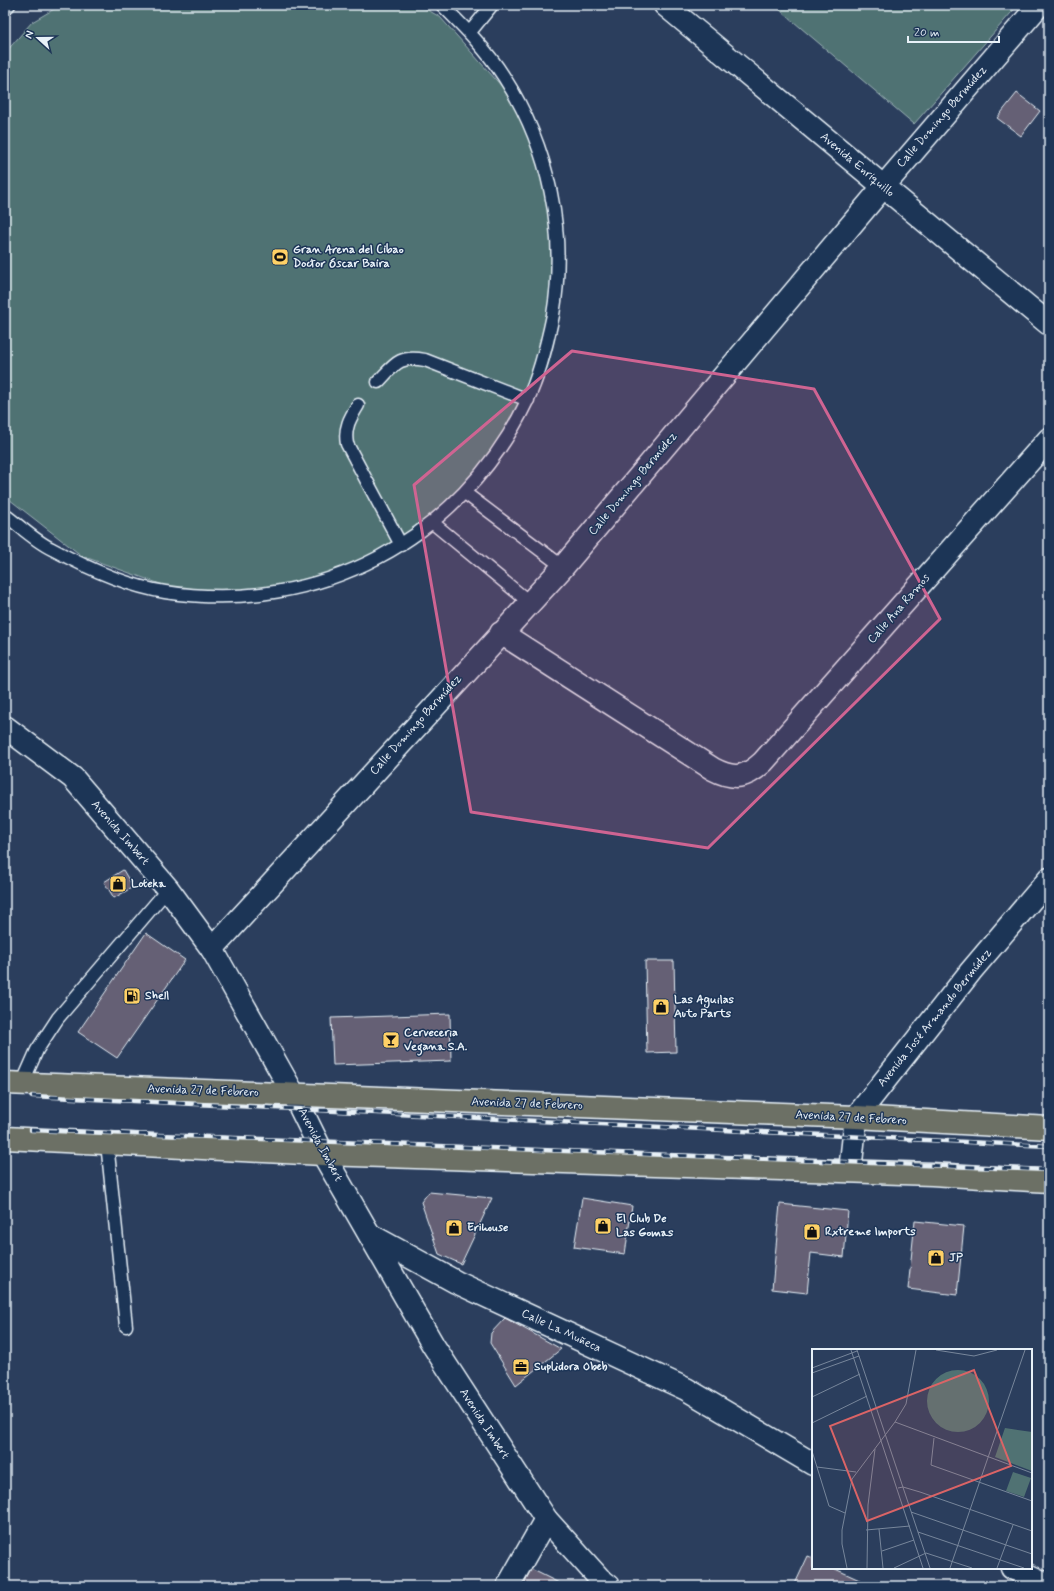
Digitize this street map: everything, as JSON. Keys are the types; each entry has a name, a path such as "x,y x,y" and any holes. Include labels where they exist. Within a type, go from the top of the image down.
{"main road":[{"name":"Avenida 27 de Febrero","path":"14,1084 856,1117 1049,1128"},
{"path":"5,1138 323,1154 932,1174 1049,1181"}],"street":[{"name":"Avenida Enriquillo","path":"665,5 882,187 1049,324"},
{"name":"Calle Domingo Bermúdez","path":"212,949 563,566 882,187 1039,5"},
{"name":"Calle Ana Ramos","path":"501,633 713,769 723,774 734,776 745,775 755,770 763,762 1049,439"},
{"name":"Avenida Imbert","path":"5,727 73,778 168,889 212,949 294,1095 323,1154 433,1345 546,1519 600,1579 609,1586"},
{"name":"Avenida José Armando Bermúdez","path":"856,1117 971,971 1049,879"},
{"path":"850,1171 856,1117"},
{"name":"Calle La Muñeca","path":"370,1235 456,1282 686,1389 812,1463"},
{"path":"508,1586 546,1519"},
{"path":"1014,1569 1049,1585"}],"lane":[{"path":"5,9 10,5"},
{"path":"5,515 49,548 110,577 164,592 220,597 276,593 326,580 374,561 401,545 432,523 465,493 500,449 528,400 547,346 557,291 558,235 549,179 531,126 504,76 470,32 442,5"},
{"path":"470,32 492,5"},
{"path":"378,382 396,362 415,358 426,360 528,400"},
{"path":"358,405 347,426 345,436 347,444 401,545"},
{"path":"465,493 563,566"},
{"path":"432,523 529,602"},
{"path":"14,1084 58,1018 168,889"},
{"path":"107,1143 126,1326"}],"highlighted area":[{"path":"572,351 814,389 940,619 708,848 471,812 414,485"}],"green space":[{"name":"Gran Arena del Cibao Doctor Óscar Baira","path":"61,5 419,5 440,17 513,99 554,201 558,312 528,412 468,498 384,560 284,592 180,591 82,556 5,496 5,53 32,22"},
{"path":"774,5 1018,5 914,124"}],"building":[{"path":"1017,93 1040,111 1021,136 997,118"},
{"name":"Loteka","path":"123,870 133,887 114,898 104,882"},
{"name":"Shell","path":"146,933 185,960 117,1058 78,1032"},
{"name":"Las Aguilas Auto Parts","path":"645,961 674,961 676,1052 647,1053"},
{"name":"Cerveceria Vegana S.A.","path":"450,1014 451,1061 333,1065 331,1018"},
{"name":"Erihouse","path":"429,1192 492,1198 461,1264 439,1254 421,1202"},
{"name":"El Club De Las Gomas","path":"582,1198 632,1206 625,1254 574,1247"},
{"name":"Rxtreme Imports","path":"780,1204 848,1211 844,1257 811,1253 807,1293 772,1289"},
{"name":"JP","path":"915,1221 964,1226 957,1295 908,1289"},
{"name":"Suplidora Obeb","path":"505,1318 561,1349 516,1385 490,1343 491,1333"},
{"path":"808,1556 812,1558 812,1569 835,1569 864,1582 863,1586 794,1586"},
{"path":"531,1569 563,1585 563,1586 523,1586"}],"railway":[{"path":"32,1096 1049,1146"},
{"path":"31,1130 1049,1170"}],"place":[{"name":"Gran Arena del Cibao Doctor Óscar Baira","path":"280,257"},
{"name":"Loteka","path":"118,884"},
{"name":"Shell","path":"132,996"},
{"name":"Las Aguilas Auto Parts","path":"661,1007"},
{"name":"Cerveceria Vegana S.A.","path":"391,1040"},
{"name":"El Club De Las Gomas","path":"603,1226"},
{"name":"Erihouse","path":"454,1228"},
{"name":"Rxtreme Imports","path":"812,1232"},
{"name":"JP","path":"936,1258"},
{"name":"Suplidora Obeb","path":"521,1367"}]}
